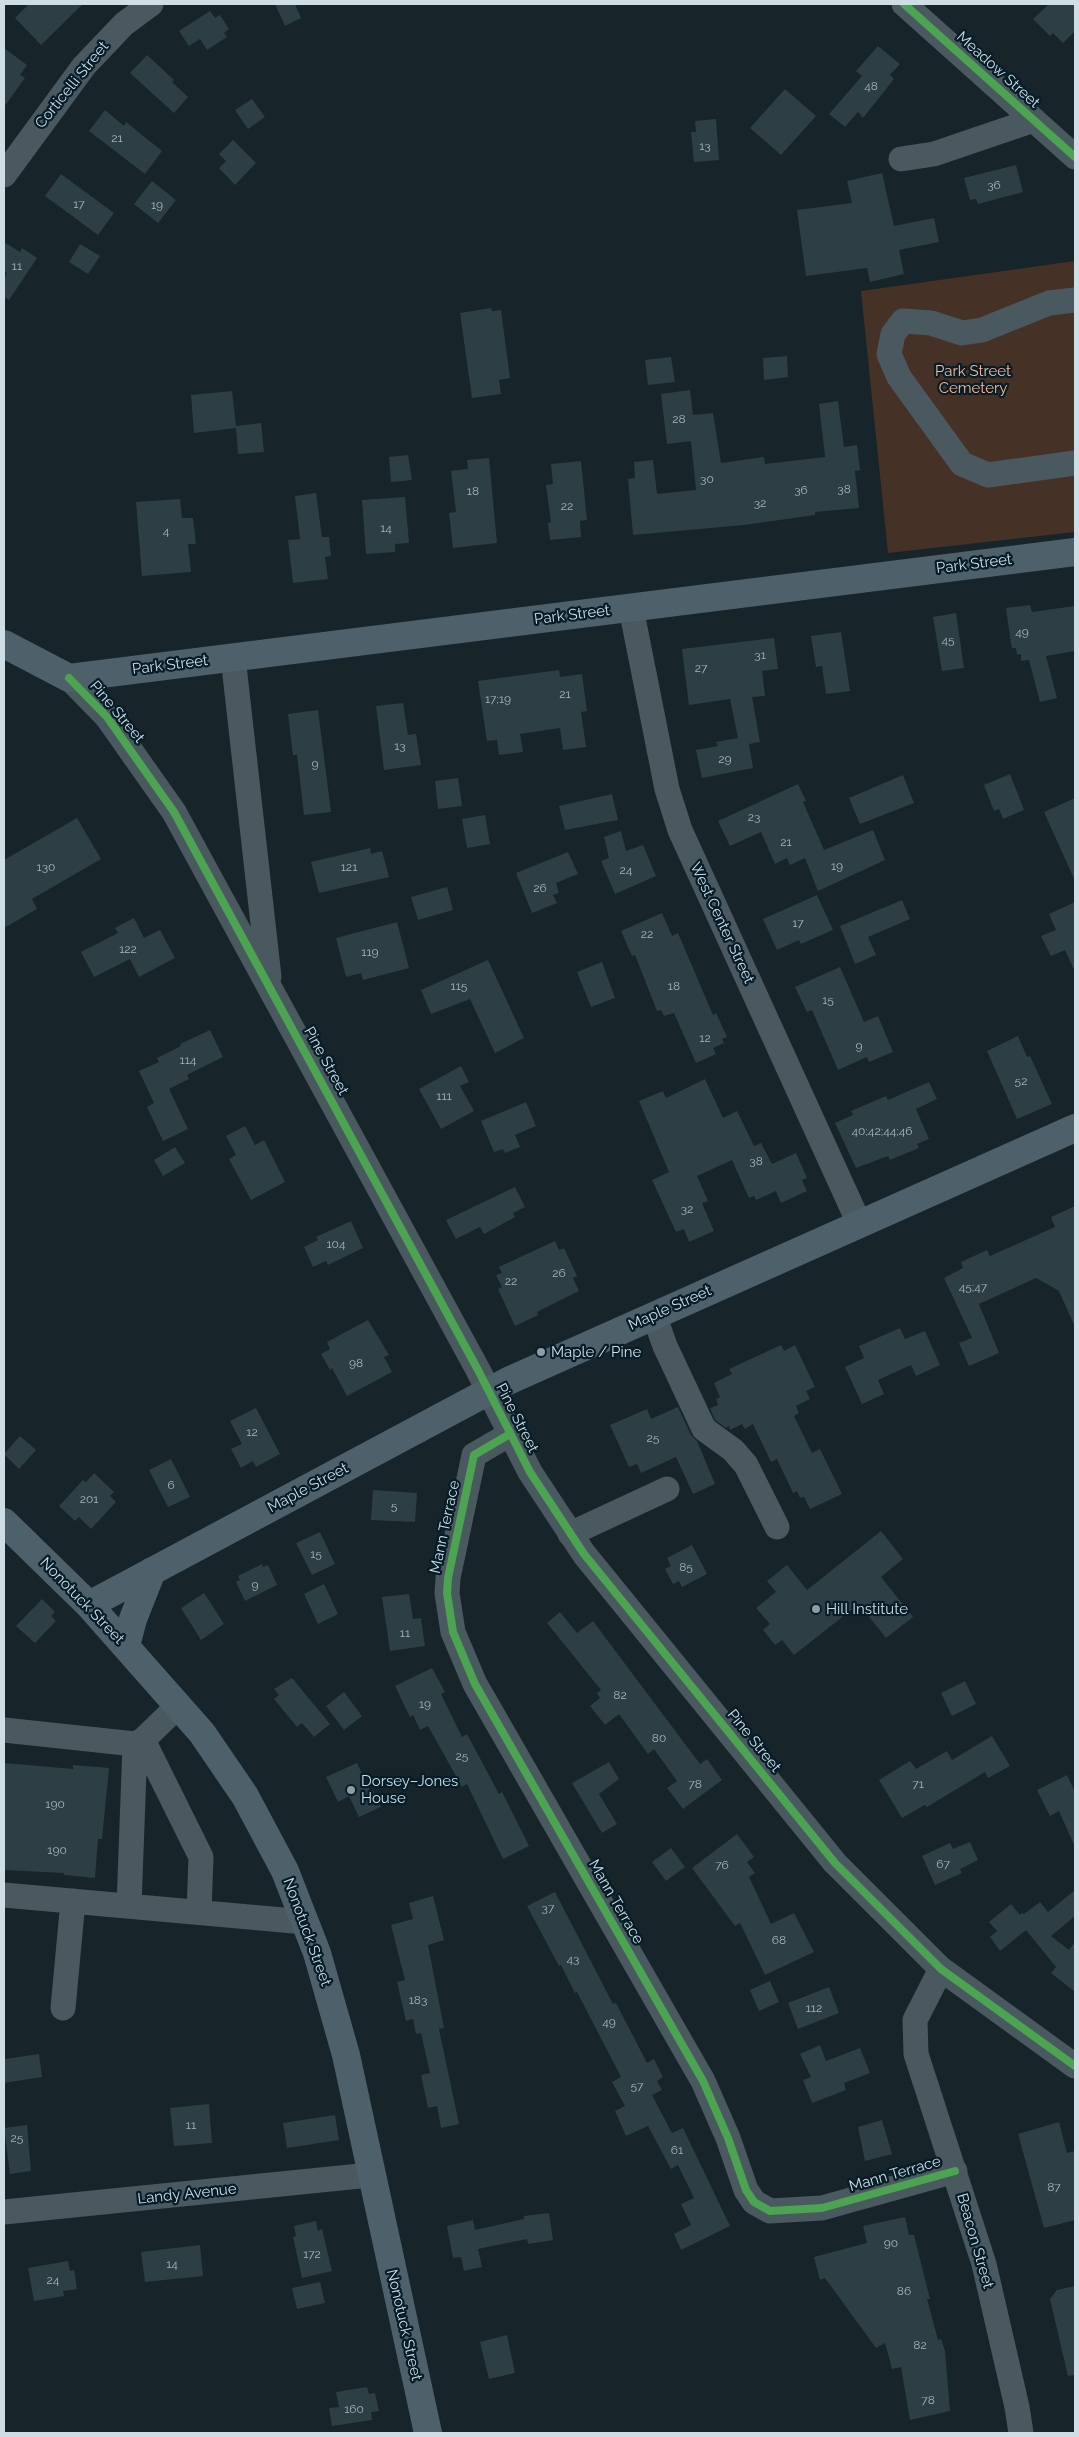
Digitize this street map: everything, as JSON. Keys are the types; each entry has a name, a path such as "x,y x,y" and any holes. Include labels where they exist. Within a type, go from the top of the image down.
{"main road":[{"name":"Park Street","path":"70,678 1075,552"},
{"name":"Pine Street","path":"4,644 70,678"},
{"name":"Maple Street","path":"89,1605 488,1391 859,1223 1075,1128"},
{"name":"Nonotuck Street","path":"7,1529 89,1605 202,1732 245,1796 284,1872 317,1953 346,2055 370,2175 428,2433"},
{"path":"126,1646 133,1619 152,1571"}],"street":[{"name":"Corticelli Street","path":"4,175 84,66 124,24 151,4"},
{"name":"Meadow Street","path":"904,4 1075,157"},
{"path":"901,159 934,154 1034,120"},
{"path":"1075,300 1049,303 982,330 962,333 931,323 903,322 892,334 889,354 899,377 962,464 988,475 1075,463"},
{"name":"West Center Street","path":"631,608 667,789 680,830 859,1223"},
{"name":"Pine Street","path":"233,657 265,924 270,986"},
{"name":"Pine Street","path":"70,678 107,717 174,812 270,986 530,1472 584,1554 835,1863 941,1969 1075,2066"},
{"path":"654,1315 665,1346 704,1429 733,1450 746,1465 777,1527"},
{"name":"Mann Terrace","path":"510,1434 474,1454 446,1593 454,1632 475,1684 703,2081 728,2138 746,2190 754,2202 770,2211 822,2208 954,2171"},
{"path":"570,1534 667,1489"},
{"path":"130,1906 133,1793 139,1742 178,1705"},
{"path":"4,1730 139,1742"},
{"path":"139,1742 165,1787 201,1857 199,1912"},
{"path":"133,1793 165,1787"},
{"path":"4,1895 305,1922"},
{"path":"63,2008 73,1901"},
{"name":"Beacon Street","path":"941,1969 915,2020 916,2054 984,2264 1017,2407 1021,2433"},
{"name":"Landy Avenue","path":"4,2212 370,2175"}],"green space":[{"name":"Park Street Cemetery","path":"1075,261 1075,532 888,553 861,291"}],"building":[{"path":"29,4 83,4 41,45 15,18"},
{"path":"275,4 295,4 301,18 285,26"},
{"path":"1049,4 1075,4 1075,31 1063,43 1053,33 1050,36 1033,19"},
{"path":"210,11 215,18 220,15 229,29 224,33 227,37 207,50 200,39 189,46 179,31"},
{"path":"878,46 900,64 890,75 894,79 863,118 858,112 845,127 829,114 862,76 856,71"},
{"path":"4,48 27,65 20,75 25,78 4,107"},
{"path":"147,55 174,80 172,82 188,97 174,113 130,73"},
{"path":"785,89 816,116 781,155 750,128"},
{"path":"252,99 265,117 248,129 235,110"},
{"path":"105,110 124,126 126,122 162,151 145,174 89,131"},
{"path":"716,119 719,160 694,162 691,132 696,132 695,121"},
{"path":"233,140 256,163 235,185 219,168 226,161 219,154"},
{"path":"1016,165 1023,192 978,204 976,199 970,200 964,178"},
{"path":"882,173 894,226 934,218 939,242 899,250 904,274 870,282 867,268 806,276 797,210 852,203 847,181"},
{"path":"61,174 114,213 98,235 45,196"},
{"path":"152,181 176,200 158,223 134,204"},
{"path":"4,242 20,252 22,248 37,258 9,300 4,297 4,279 7,273 4,270"},
{"path":"80,244 100,256 88,274 69,262"},
{"path":"491,308 492,311 501,310 510,378 499,380 501,394 472,398 460,313"},
{"path":"787,356 788,377 764,380 763,358"},
{"path":"671,357 675,382 648,385 645,360"},
{"path":"690,390 693,415 713,413 721,463 764,457 765,464 825,457 819,404 838,401 844,447 857,445 860,470 855,471 859,508 815,512 815,515 744,525 633,535 628,479 635,478 634,462 653,460 657,494 696,490 691,441 667,444 661,394"},
{"path":"232,391 236,426 261,423 264,452 238,454 236,428 194,433 191,395"},
{"path":"408,455 412,480 391,482 389,457"},
{"path":"489,458 497,543 453,548 449,513 456,512 451,471 468,469 467,460"},
{"path":"581,461 587,520 580,521 581,537 550,540 548,523 551,522 546,485 553,484 551,464"},
{"path":"316,493 322,537 329,537 331,556 325,557 328,579 293,583 288,540 300,539 295,496"},
{"path":"405,497 409,543 395,544 395,552 366,554 362,500"},
{"path":"180,499 182,518 193,518 196,544 188,544 191,572 142,576 136,502"},
{"path":"1030,605 1032,612 1075,606 1075,651 1046,656 1057,698 1040,702 1029,660 1021,661 1021,654 1017,655 1016,648 1012,648 1006,608"},
{"path":"956,613 964,668 942,671 933,617"},
{"path":"841,632 850,691 826,694 822,666 816,667 811,636"},
{"path":"774,638 778,669 762,671 765,696 752,697 760,742 749,744 753,768 702,778 696,750 718,746 716,742 738,738 730,699 689,705 682,649"},
{"path":"559,670 560,677 582,674 587,711 581,712 586,747 563,750 560,728 520,734 523,752 499,755 497,740 487,741 478,681"},
{"path":"403,703 408,735 416,734 421,765 384,770 376,706"},
{"path":"318,710 331,812 304,815 297,755 293,755 288,714"},
{"path":"1010,774 1024,810 1003,819 999,809 994,811 984,785"},
{"path":"903,775 914,803 860,824 849,798"},
{"path":"458,778 462,806 438,809 435,781"},
{"path":"798,784 806,801 803,802 824,850 873,830 885,860 818,891 805,858 790,865 787,858 775,864 761,832 730,846 718,821"},
{"path":"612,794 618,820 565,830 559,806"},
{"path":"1075,798 1075,881 1044,812"},
{"path":"485,815 490,844 467,848 462,819"},
{"path":"77,818 101,859 32,899 37,909 4,928 4,860"},
{"path":"621,831 626,851 643,845 656,876 615,894 601,861 609,858 604,837"},
{"path":"370,848 371,854 382,851 389,877 319,893 311,862"},
{"path":"568,852 578,874 556,883 559,893 553,895 557,903 532,913 516,873"},
{"path":"447,887 453,910 418,920 411,897"},
{"path":"817,895 833,930 801,944 799,940 777,950 763,919"},
{"path":"902,900 910,919 868,937 876,955 855,964 840,926"},
{"path":"1075,902 1075,972 1065,950 1051,956 1041,936 1056,930 1049,914"},
{"path":"662,913 672,936 678,933 713,1015 716,1013 727,1037 722,1039 724,1043 713,1048 716,1054 696,1063 674,1013 664,1016 661,1010 657,1011 635,955 632,956 621,931"},
{"path":"134,918 144,938 160,930 175,958 139,977 130,959 94,977 81,952 118,933 115,928"},
{"path":"397,922 409,968 363,980 361,973 346,977 336,938"},
{"path":"488,960 524,1038 495,1053 470,999 431,1014 421,990"},
{"path":"602,962 615,998 591,1007 577,972"},
{"path":"840,967 864,1022 878,1016 893,1052 869,1062 867,1057 838,1070 812,1010 807,1012 795,987"},
{"path":"210,1030 223,1057 187,1075 189,1079 169,1089 188,1129 163,1141 147,1107 154,1103 139,1071 159,1062 157,1058 181,1046 180,1044"},
{"path":"1018,1036 1027,1057 1030,1056 1052,1104 1017,1119 987,1051"},
{"path":"461,1066 469,1082 460,1086 474,1111 441,1129 419,1089"},
{"path":"705,1079 723,1118 737,1111 754,1146 761,1143 772,1164 796,1153 807,1178 802,1180 807,1191 781,1203 776,1191 756,1200 754,1196 749,1198 732,1160 697,1176 708,1201 702,1203 714,1231 689,1242 684,1229 676,1232 652,1180 669,1172 639,1101 663,1091 666,1098"},
{"path":"929,1082 937,1099 916,1109 929,1139 917,1144 919,1148 890,1160 888,1156 856,1168 835,1123 853,1115 851,1111 886,1096 888,1100"},
{"path":"526,1102 536,1126 515,1135 520,1147 505,1153 503,1149 494,1152 481,1121"},
{"path":"245,1126 255,1145 264,1140 285,1182 251,1200 229,1159 236,1155 226,1136"},
{"path":"175,1147 185,1163 163,1176 154,1160"},
{"path":"515,1187 525,1207 513,1213 515,1217 484,1234 480,1227 456,1239 446,1220"},
{"path":"1075,1206 1075,1327 1059,1291 1036,1278 979,1304 999,1353 969,1366 959,1343 972,1338 944,1278 963,1268 961,1262 987,1250 990,1256 1055,1227 1051,1217"},
{"path":"351,1221 363,1248 328,1265 326,1261 313,1267 304,1247 318,1240 316,1237"},
{"path":"555,1241 559,1250 564,1248 577,1276 573,1278 579,1291 537,1312 538,1315 515,1326 498,1289 502,1287 496,1275 502,1273 499,1267"},
{"path":"368,1320 389,1355 384,1357 392,1372 347,1396 332,1368 330,1370 321,1354 330,1349 327,1342"},
{"path":"900,1328 905,1339 925,1331 940,1365 916,1376 911,1365 878,1380 884,1394 862,1404 845,1367 864,1358 859,1346"},
{"path":"781,1345 784,1351 795,1345 815,1387 806,1391 810,1399 796,1406 799,1413 794,1416 812,1453 820,1449 842,1494 810,1509 804,1497 800,1498 797,1491 793,1493 777,1459 771,1462 753,1424 745,1429 742,1424 730,1430 729,1426 726,1428 715,1420 710,1408 718,1405 716,1399 720,1397 714,1383 732,1374 729,1369"},
{"path":"678,1407 691,1435 697,1441 715,1484 693,1494 676,1457 641,1473 637,1464 629,1467 610,1425 647,1409 651,1419"},
{"path":"256,1408 280,1454 256,1467 253,1461 241,1468 231,1449 242,1444 230,1421"},
{"path":"20,1436 36,1450 19,1469 4,1454"},
{"path":"171,1459 190,1497 168,1507 149,1470"},
{"path":"94,1473 114,1492 110,1496 116,1502 91,1529 79,1517 75,1521 59,1506 83,1480 86,1482"},
{"path":"373,1490 417,1493 415,1522 371,1520"},
{"path":"881,1531 903,1559 881,1577 913,1617 886,1638 859,1604 794,1655 782,1640 775,1645 763,1630 770,1624 756,1608 776,1592 767,1581 787,1565 807,1590"},
{"path":"320,1532 335,1564 312,1575 296,1543"},
{"path":"692,1545 707,1574 682,1587 679,1581 673,1584 665,1569 671,1566 667,1558"},
{"path":"262,1564 263,1567 268,1565 277,1585 245,1601 236,1582 240,1580 238,1576"},
{"path":"324,1584 338,1614 318,1624 304,1594"},
{"path":"204,1593 224,1624 201,1640 181,1608"},
{"path":"409,1594 413,1619 421,1618 425,1646 390,1651 382,1597"},
{"path":"42,1599 55,1612 51,1616 56,1621 35,1643 16,1626"},
{"path":"560,1612 577,1633 593,1621 700,1764 707,1759 722,1780 683,1809 667,1788 677,1781 654,1749 648,1754 619,1714 605,1725 590,1706 600,1698 597,1693 601,1690 547,1623"},
{"path":"432,1668 445,1692 441,1694 462,1737 467,1734 499,1794 502,1792 529,1846 503,1859 467,1784 462,1787 428,1726 420,1730 413,1715 410,1717 395,1686"},
{"path":"292,1678 330,1724 314,1737 302,1723 297,1727 274,1699 279,1695 274,1689"},
{"path":"965,1681 976,1704 952,1716 941,1693"},
{"path":"344,1692 362,1716 344,1730 326,1706"},
{"path":"992,1736 1010,1766 988,1778 985,1772 927,1807 925,1805 902,1818 879,1780 910,1761 916,1769 947,1751 952,1760"},
{"path":"609,1762 619,1779 599,1794 617,1824 602,1833 572,1783"},
{"path":"4,1763 73,1769 73,1765 109,1768 102,1839 98,1839 95,1878 64,1875 64,1873 4,1870"},
{"name":"Dorsey–Jones House","path":"357,1763 370,1791 373,1790 381,1807 359,1817 349,1796 338,1802 326,1777"},
{"path":"1067,1775 1075,1792 1075,1847 1059,1811 1050,1816 1037,1790"},
{"path":"737,1834 754,1857 747,1862 755,1873 749,1877 771,1924 794,1913 814,1952 765,1975 740,1923 735,1926 692,1868"},
{"path":"970,1842 978,1860 960,1869 962,1873 935,1885 922,1856 950,1843 953,1849"},
{"path":"671,1848 685,1867 666,1881 652,1862"},
{"path":"1075,1890 1075,1916 1051,1936 1069,1950 1075,1942 1075,1992 1051,1973 1056,1967 1026,1930 1000,1951 990,1937 997,1931 989,1922 1011,1904 1020,1915 1040,1902 1048,1912"},
{"path":"555,1892 613,2004 616,2003 647,2063 654,2059 663,2077 657,2081 662,2090 652,2095 672,2133 683,2128 730,2226 681,2250 674,2234 691,2225 681,2204 694,2198 678,2165 671,2169 648,2126 626,2136 615,2111 625,2106 612,2082 621,2077 577,1992 575,1993 561,1965 559,1966 527,1906"},
{"path":"433,1896 444,1940 428,1945 444,2028 439,2029 459,2124 441,2128 437,2106 428,2108 421,2075 430,2073 421,2033 416,2034 413,2019 406,2021 397,1982 405,1980 391,1925 413,1919 409,1903"},
{"path":"770,1981 779,2002 759,2011 750,1990"},
{"path":"829,1987 839,2013 798,2029 788,2003"},
{"path":"820,2045 826,2061 860,2048 870,2073 844,2083 846,2090 812,2103 803,2080 811,2077 800,2054"},
{"path":"39,2054 42,2077 4,2083 4,2059"},
{"path":"209,2104 212,2143 174,2146 170,2108"},
{"path":"335,2115 339,2140 287,2148 283,2123"},
{"path":"882,2120 892,2154 865,2161 858,2127"},
{"path":"1059,2122 1067,2153 1075,2151 1075,2220 1044,2228 1018,2134"},
{"path":"27,2125 31,2171 10,2174 4,2128"},
{"path":"549,2213 553,2240 528,2244 527,2239 478,2249 482,2267 464,2271 461,2257 453,2258 447,2226 473,2220 475,2230 524,2219 524,2216"},
{"path":"905,2217 909,2235 914,2235 930,2299 927,2299 938,2340 941,2339 945,2351 950,2411 910,2420 901,2367 892,2369 885,2343 876,2348 825,2278 820,2280 814,2257 867,2243 863,2226"},
{"path":"316,2221 318,2231 322,2229 332,2271 302,2278 293,2237 296,2236 294,2226"},
{"path":"200,2245 203,2276 145,2282 141,2252"},
{"path":"68,2261 70,2271 74,2270 77,2289 63,2291 64,2296 34,2301 28,2268"},
{"path":"320,2282 325,2303 297,2309 292,2288"},
{"path":"1075,2286 1075,2375 1068,2376 1050,2299 1057,2290"},
{"path":"507,2335 515,2373 489,2379 480,2342"},
{"path":"367,2387 369,2394 375,2393 379,2411 371,2412 372,2420 332,2426 329,2408 339,2407 336,2392"}],"cycle path":[{"path":"904,4 1075,157"},
{"path":"69,678 107,717 174,812 478,1370 530,1472 584,1554 835,1863 941,1969 1075,2066"},
{"path":"510,1434 474,1455 448,1578 447,1593 453,1632 475,1684 703,2081 728,2138 746,2190 754,2202 770,2211 822,2208 955,2171"}],"place":[{"name":"Maple / Pine","path":"541,1352"},
{"name":"Hill Institute","path":"816,1609"},
{"name":"Dorsey–Jones House","path":"351,1790"}]}
